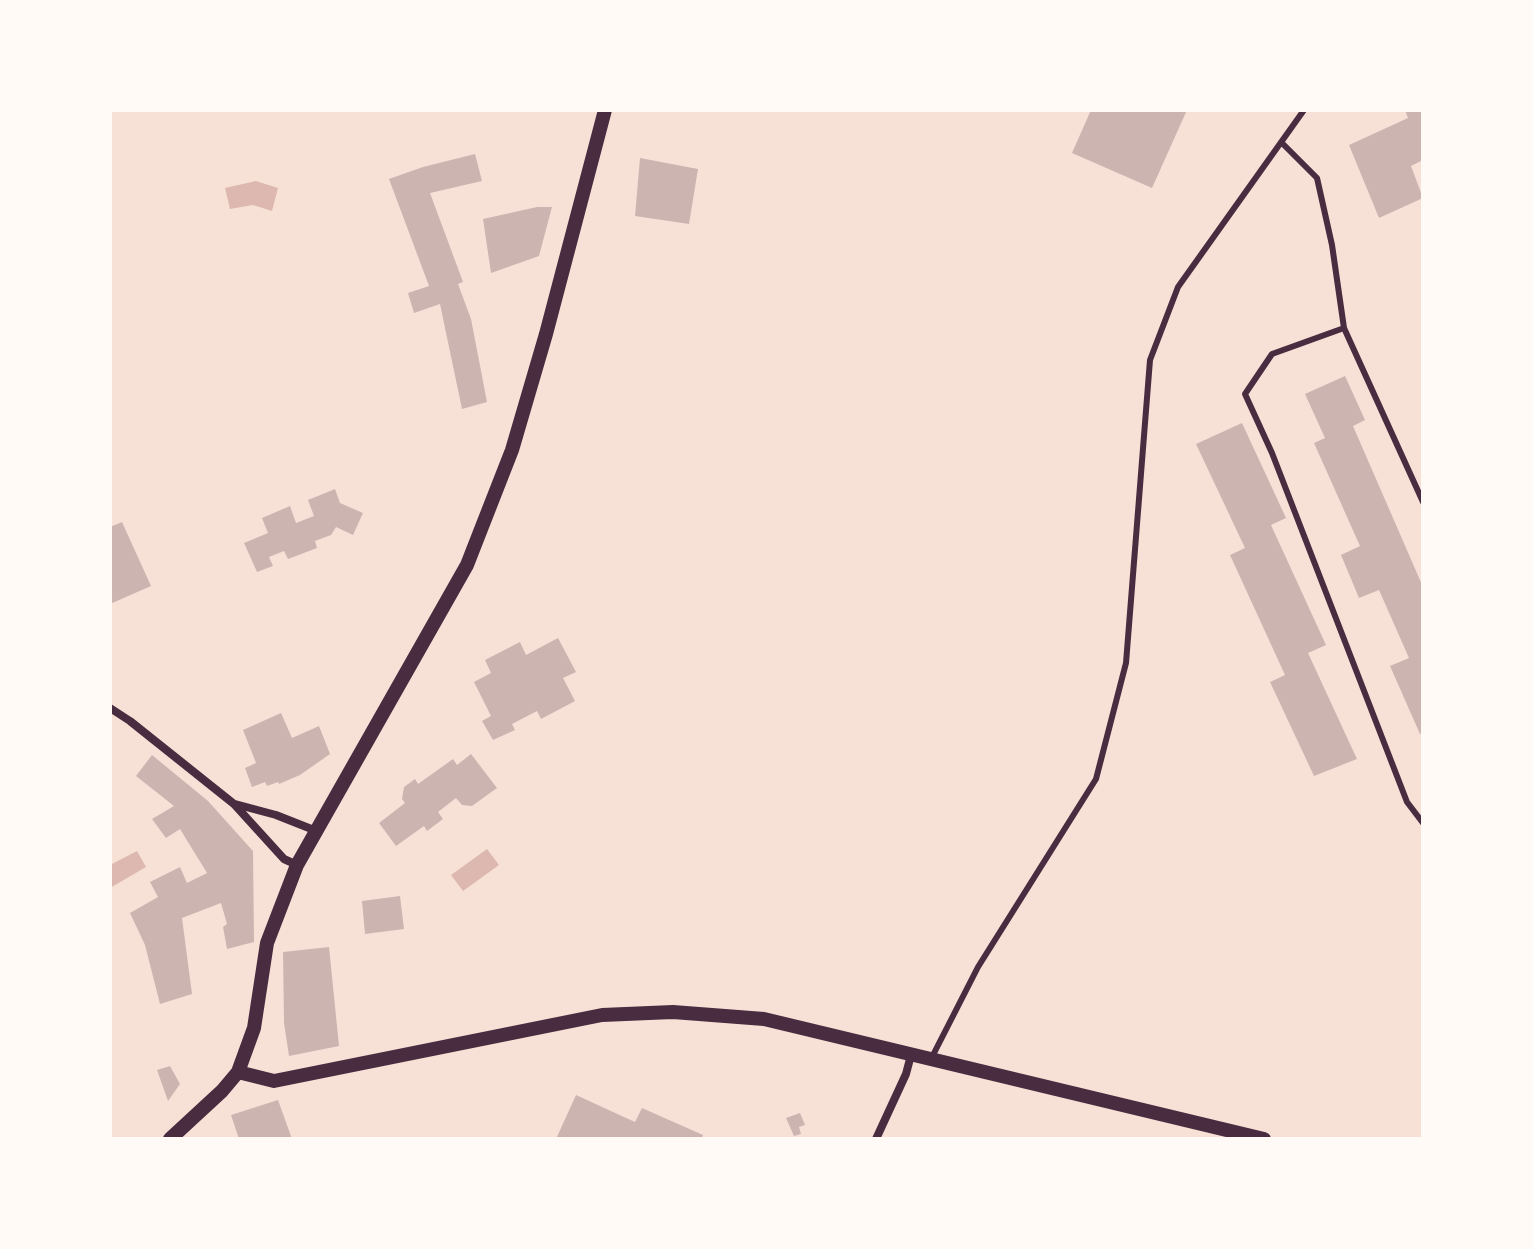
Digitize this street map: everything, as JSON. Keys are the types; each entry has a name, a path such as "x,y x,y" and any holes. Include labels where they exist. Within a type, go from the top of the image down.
{"street":[{"path":"170,1139 238,1072 254,1028 267,943 297,865 314,830 467,565 512,450 605,110"},
{"path":"110,708 234,804 284,859 297,865"},
{"path":"234,804 276,815 314,830"},
{"path":"238,1072 274,1081 602,1015 664,1012 764,1019 1264,1139"},
{"path":"876,1139 906,1074 911,1055"}],"lane":[{"path":"931,1060 978,967 1096,779 1126,663 1150,360 1178,287 1304,110"},
{"path":"1282,143 1317,178 1332,245 1344,328 1423,502"},
{"path":"1344,328 1272,354 1245,394 1272,453 1407,802 1423,823"}],"shaded area":[{"path":"256,181 278,188 272,211 253,205 230,209 225,188"},
{"path":"487,849 499,865 463,891 451,875"},
{"path":"137,851 146,867 110,888 110,865"}],"building":[{"path":"1091,110 1187,110 1152,188 1072,153"},
{"path":"1405,110 1423,110 1423,160 1411,166 1423,198 1379,218 1349,145 1408,118"},
{"path":"475,154 482,181 430,193 463,282 458,284 471,319 487,402 462,409 440,304 414,313 408,293 429,286 389,179"},
{"path":"640,158 698,169 689,224 635,216"},
{"path":"537,207 552,207 539,256 491,273 483,219"},
{"path":"1345,376 1365,420 1353,426 1423,587 1423,733 1420,734 1390,666 1409,658 1379,590 1359,598 1341,555 1360,546 1314,443 1325,438 1305,394"},
{"path":"1242,423 1286,518 1271,525 1326,645 1308,653 1357,759 1314,776 1270,682 1285,675 1230,555 1245,548 1196,444"},
{"path":"335,489 340,503 363,513 353,535 336,527 331,535 315,541 317,548 288,559 284,551 269,557 273,566 257,572 244,543 268,533 262,518 290,506 296,523 314,516 308,500"},
{"path":"122,522 151,586 110,604 110,527"},
{"path":"558,638 576,672 563,678 575,701 541,719 537,711 512,724 515,730 493,740 482,721 491,716 474,682 491,673 485,660 520,642 526,655"},
{"path":"281,713 292,738 319,726 330,754 300,775 279,784 267,786 265,782 252,787 245,768 256,763 243,730"},
{"path":"471,754 497,788 472,806 462,805 456,798 438,812 443,819 427,831 424,826 396,846 379,823 405,803 402,799 404,787 415,779 418,784 453,759 457,765"},
{"path":"152,755 208,801 253,851 254,942 227,949 223,927 227,924 221,903 182,918 192,994 160,1004 145,945 130,913 158,897 150,882 180,867 187,883 207,873 180,829 166,838 152,819 174,806 136,776"},
{"path":"400,896 404,929 365,934 362,901"},
{"path":"329,947 339,1046 289,1056 284,1023 283,952"},
{"path":"170,1066 180,1084 168,1101 157,1070"},
{"path":"576,1095 635,1122 642,1108 703,1135 702,1139 556,1139"},
{"path":"278,1100 292,1139 239,1139 231,1115"},
{"path":"800,1113 805,1125 799,1127 801,1134 794,1136 786,1118"}]}
